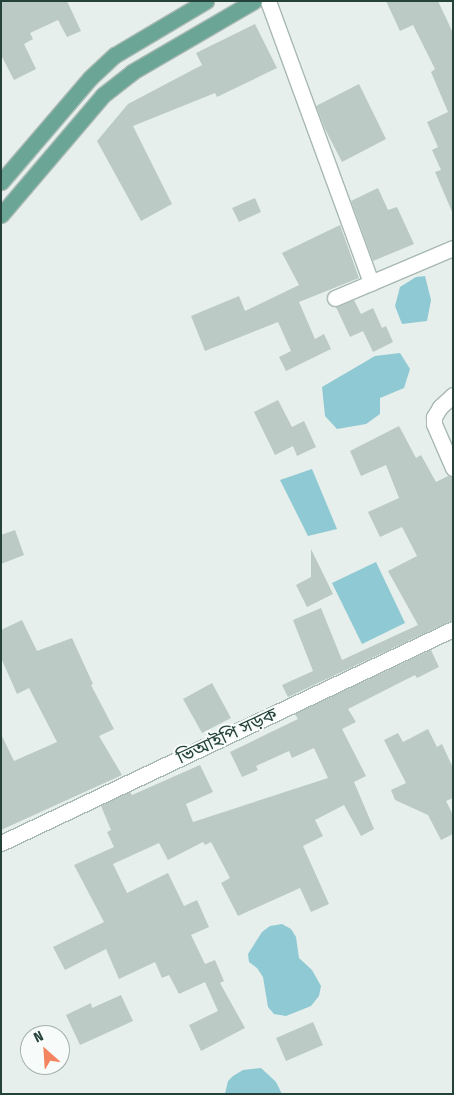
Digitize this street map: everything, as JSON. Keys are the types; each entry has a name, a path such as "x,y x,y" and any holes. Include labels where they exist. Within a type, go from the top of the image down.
{"main road":[{"path":"1,182 90,78 115,55 206,1"},
{"path":"1,215 103,95 132,72 254,1"}],"street":[{"path":"268,1 371,283"},
{"path":"335,298 453,248"},
{"path":"453,394 434,416 434,424 453,468"},
{"name":"ভিআইপি সড়ক","path":"1,842 453,629"}],"water":[{"path":"425,276 431,300 427,321 402,324 395,306 400,287 416,277"},
{"path":"400,353 410,369 404,388 380,398 380,414 366,424 337,429 325,416 322,387 375,356"},
{"path":"312,469 337,529 308,536 280,480"},
{"path":"376,562 405,623 362,644 332,583"},
{"path":"282,924 291,929 296,937 299,958 312,970 321,986 319,996 311,1006 286,1016 274,1014 268,1007 263,977 257,968 249,962 248,954 262,932 270,926"},
{"path":"261,1068 276,1082 282,1094 225,1094 228,1081 233,1076 243,1070"}],"building":[{"path":"1,1 67,1 81,31 67,37 58,20 30,33 33,39 24,44 36,69 14,80 1,55"},
{"path":"386,1 438,1 453,33 453,214 435,172 441,170 432,150 438,147 427,122 448,112 431,72 435,69 413,25 400,31"},
{"path":"255,24 277,68 217,97 215,93 133,126 172,204 141,221 97,141 128,104 202,65 196,53"},
{"path":"359,84 386,139 342,162 325,129 316,106"},
{"path":"378,188 388,210 397,207 414,244 373,261 351,201"},
{"path":"255,198 261,212 239,222 232,208"},
{"path":"340,225 359,278 299,302 315,339 324,334 331,349 286,371 279,357 291,351 278,322 205,351 191,316 239,296 245,311 299,285 282,253"},
{"path":"354,300 361,314 373,308 382,328 386,326 393,342 373,352 363,331 350,337 336,307"},
{"path":"278,400 292,427 304,421 316,447 297,456 293,446 275,455 254,412"},
{"path":"399,426 416,458 421,455 436,482 448,476 453,477 453,620 288,697 282,685 313,671 293,620 321,608 342,660 418,625 388,571 417,556 402,527 380,537 368,512 399,498 386,465 361,476 350,451"},
{"path":"15,530 24,555 1,564 1,535"},
{"path":"311,549 333,594 307,607 296,585 311,577"},
{"path":"22,620 37,651 72,638 93,684 91,685 114,729 99,736 122,775 1,830 1,734 14,761 57,742 29,688 17,694 1,658 1,630"},
{"path":"431,650 439,667 417,678 415,675 348,709 356,722 342,729 366,776 354,782 374,829 361,836 344,805 315,820 323,836 303,846 329,904 311,912 300,888 238,916 221,883 230,878 211,842 205,845 203,842 168,860 159,843 113,864 127,893 168,873 184,906 197,900 209,927 191,935 205,964 215,960 224,981 220,983 245,1028 201,1051 189,1025 218,1011 205,982 179,994 169,975 162,978 155,962 119,979 106,949 65,970 53,947 104,922 74,865 114,847 107,832 111,830 101,806 130,792 132,795 200,765 213,792 186,804 193,822 328,778 314,748 292,758 289,751 256,766 258,770 242,777 230,752 298,719 295,714"},
{"path":"212,683 231,718 202,733 183,699"},
{"path":"428,729 437,747 442,744 453,768 453,798 446,801 453,815 453,834 441,840 428,815 395,800 391,790 406,783 384,740 398,733 403,742"},
{"path":"121,995 133,1021 80,1045 66,1015 91,1003 92,1008"},
{"path":"313,1022 323,1045 286,1061 276,1038"}]}
